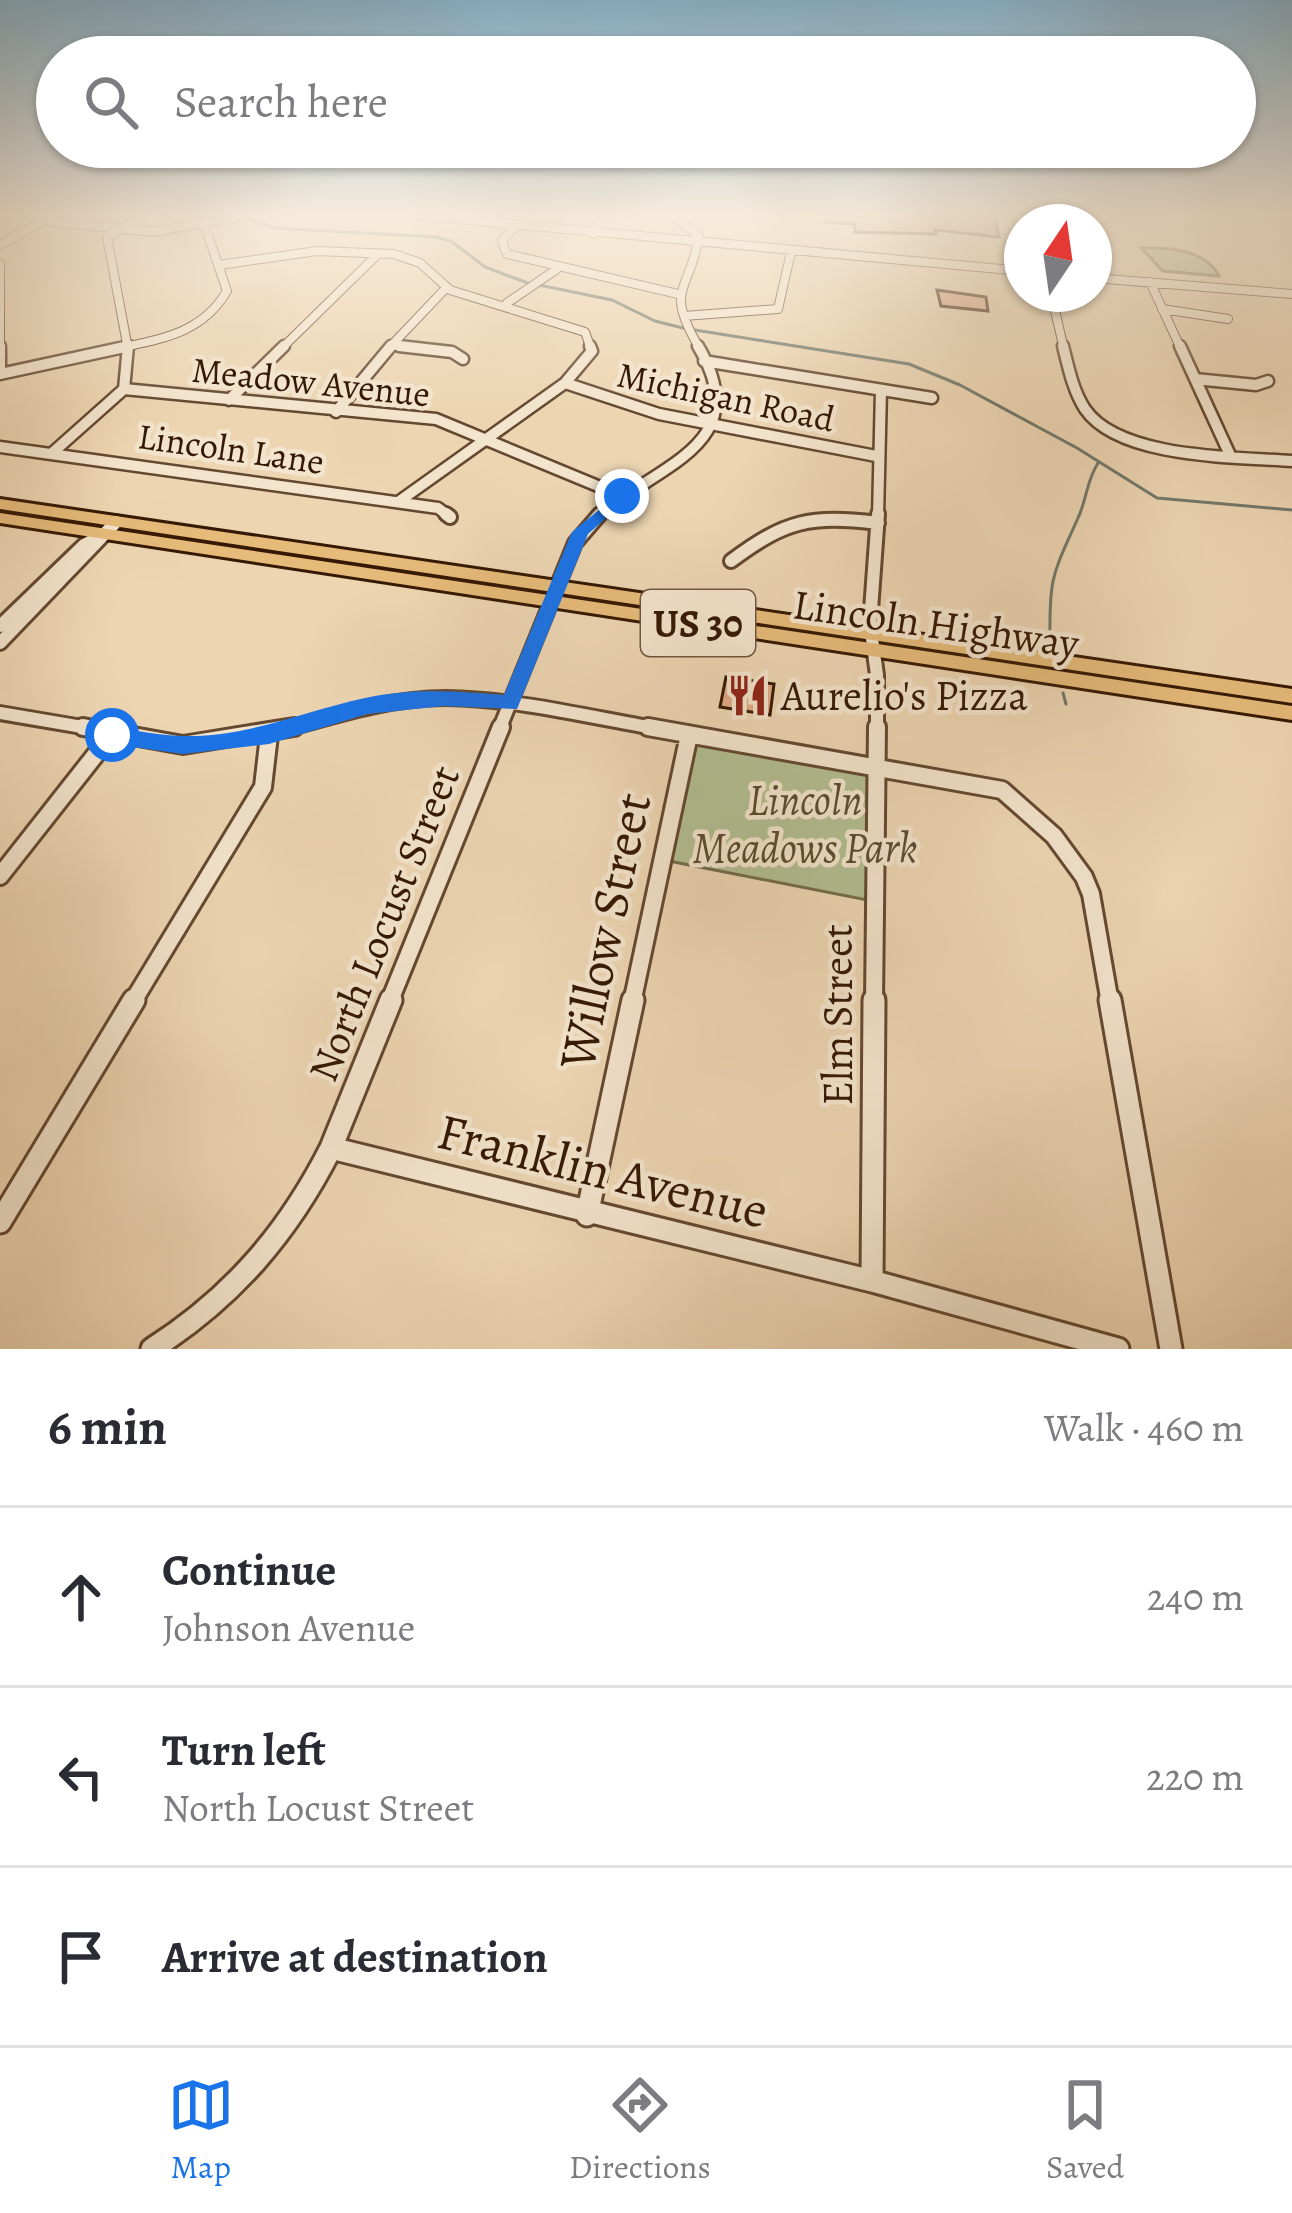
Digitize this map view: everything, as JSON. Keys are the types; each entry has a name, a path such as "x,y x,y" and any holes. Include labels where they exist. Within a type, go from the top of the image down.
{"main road":[{"name":"Lincoln Highway","path":"0,504 110,528"},
{"name":"Lincoln Highway","path":"0,518 110,528 554,593 1292,713"},
{"name":"Lincoln Highway","path":"875,643 1292,696"}],"street":[{"path":"0,279 0,373 174,337 209,315 227,291 223,279"},
{"path":"51,454 124,389 128,346 115,279"},
{"path":"230,400 353,279"},
{"path":"398,502 565,383 592,350 585,332 507,303 446,288 436,279"},
{"path":"507,303 542,279"},
{"path":"605,279 678,294"},
{"path":"684,279 678,294 684,316 719,398 710,424"},
{"path":"684,316 778,309 785,279"},
{"path":"1112,279 1292,294"},
{"path":"1150,282 1230,455"},
{"path":"336,412 446,288"},
{"path":"1162,309 1228,319"},
{"path":"1056,312 1083,404 1093,418 1120,436 1230,455 1292,460"},
{"path":"392,344 452,352 463,359"},
{"path":"704,361 932,398"},
{"path":"1195,379 1256,385 1268,381"},
{"name":"Michigan Road","path":"565,383 629,406 876,456"},
{"name":"Meadow Avenue","path":"124,389 436,419 622,496"},
{"name":"Elm Street","path":"872,1281 875,643 870,624 881,390"},
{"name":"North Locust Street","path":"331,1148 580,532 622,496 686,454 710,424"},
{"name":"Lincoln Lane","path":"0,446 438,508 450,517"},
{"path":"731,561 774,527 799,517 878,523"},
{"path":"0,626 84,545 110,528"},
{"path":"0,643 97,547 110,528"},
{"path":"0,713 183,745 269,735 367,706 444,698 510,703 1002,790 1056,835 1079,862 1091,894 1171,1349"},
{"path":"0,876 112,735"},
{"path":"0,1222 263,787 269,735"},
{"name":"Willow Street","path":"586,1215 689,735"},
{"path":"152,1349 218,1306 249,1275 286,1230 331,1148"},
{"name":"Franklin Avenue","path":"331,1148 586,1215 872,1281 1118,1349"}],"green space":[{"name":"Lincoln Meadows Park","path":"695,739 871,770 867,900 669,861"}],"building":[{"path":"937,290 986,297 988,311 941,306"},
{"name":"Aurelio's Pizza","path":"726,677 774,684 770,715 720,707"}],"waterway":[{"path":"517,279 528,283"},
{"path":"539,285 612,300 655,321 683,328"},
{"path":"695,330 909,364 960,385 1077,448 1157,498 1292,510"},
{"path":"1050,640 1054,576 1098,463"},
{"path":"1063,693 1066,704"}],"place":[{"name":"Aurelio's Pizza","path":"747,695"}],"route":[{"path":"112,735 183,745 219,743 269,735 367,706 444,698 510,703 574,543 596,515 622,496"}]}
